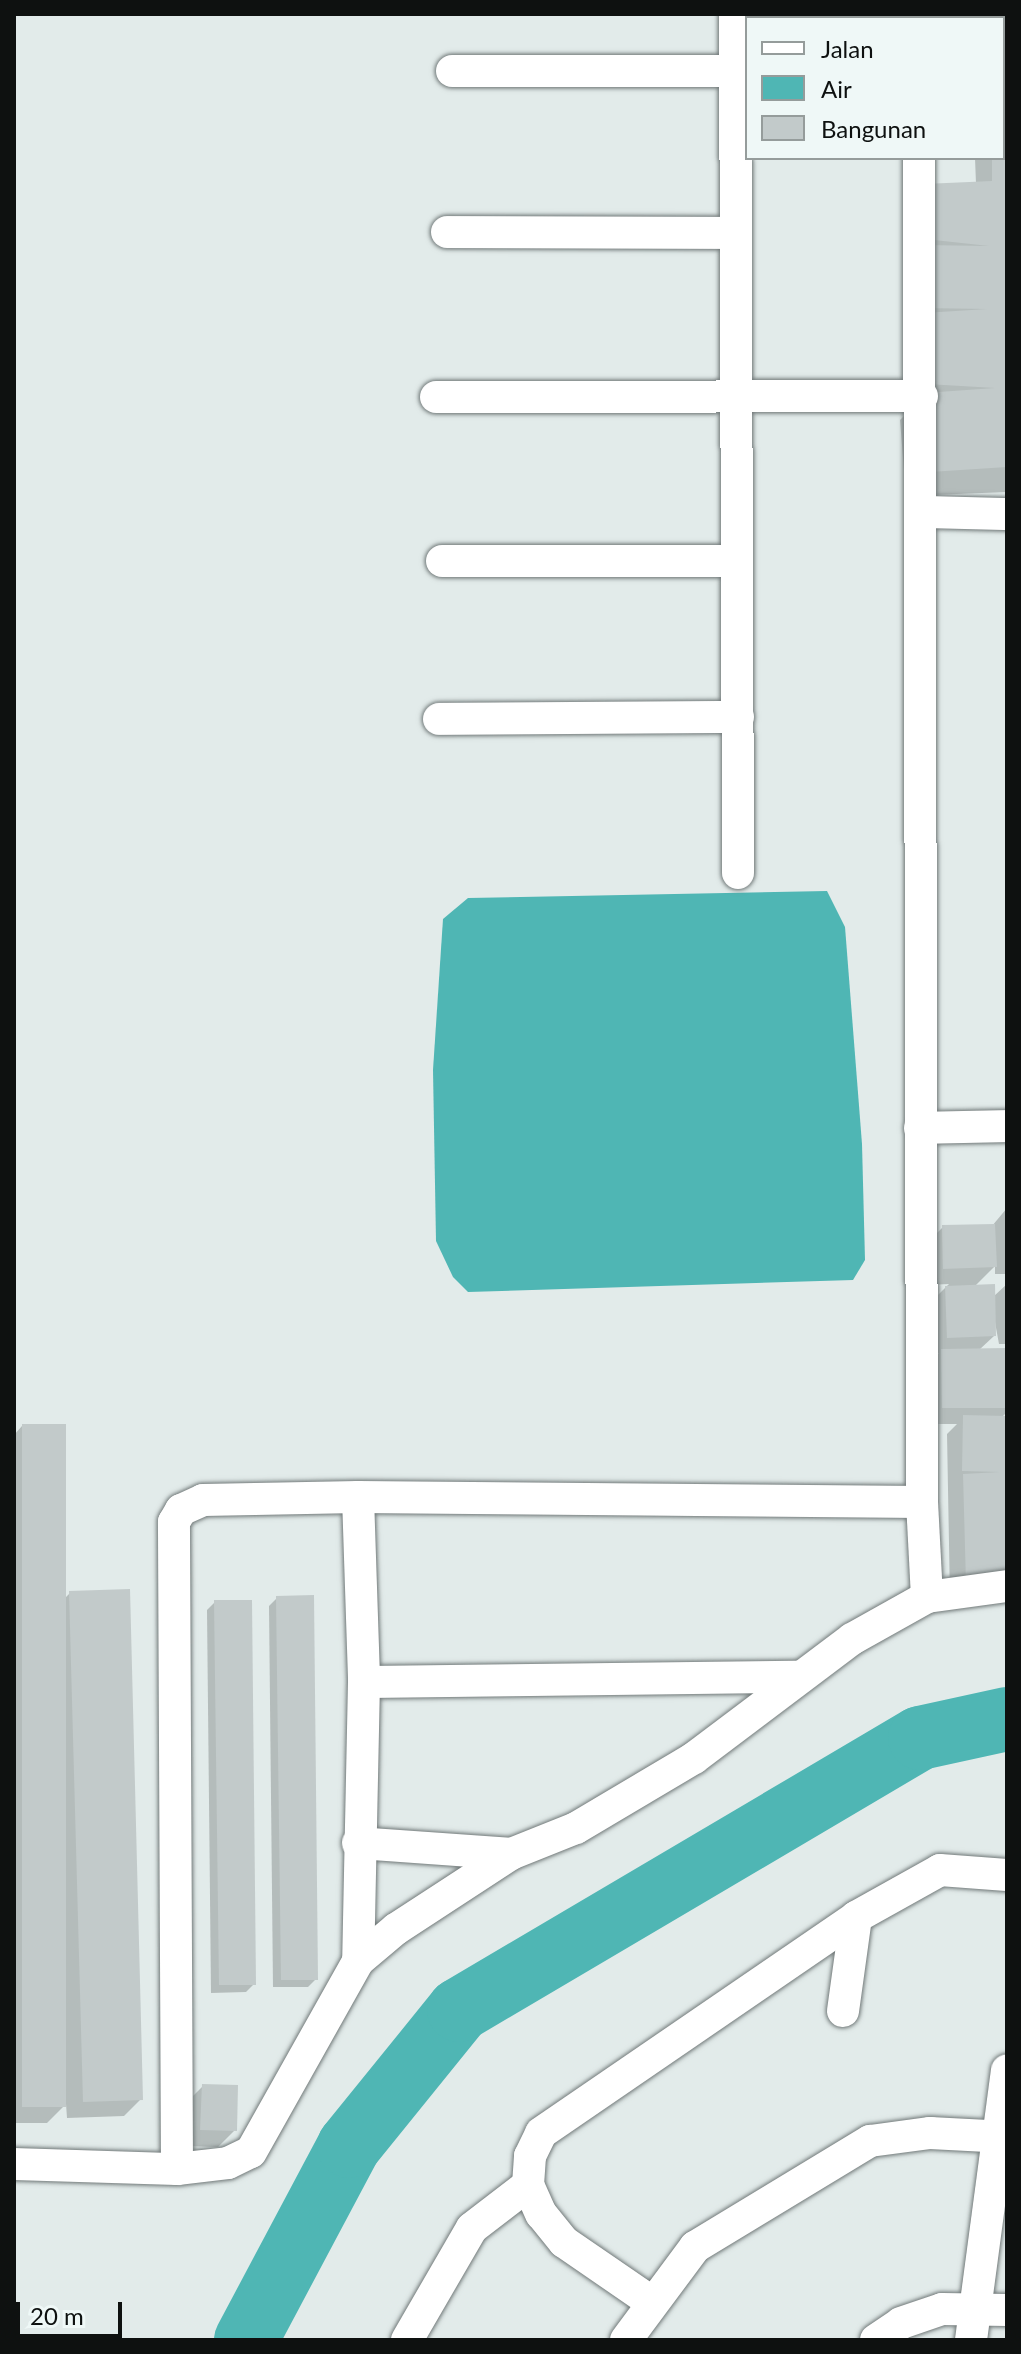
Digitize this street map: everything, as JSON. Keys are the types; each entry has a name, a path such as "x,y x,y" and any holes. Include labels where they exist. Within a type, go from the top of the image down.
{"street":[{"path":"735,14 738,873"},
{"path":"452,71 735,71"},
{"path":"919,160 923,512 922,1502 927,1597"},
{"path":"447,232 736,233"},
{"path":"436,397 922,396"},
{"path":"923,512 1007,514"},
{"path":"442,561 737,561"},
{"path":"439,719 738,717"},
{"path":"920,1128 1007,1126"},
{"path":"177,2169 174,1522 181,1510 203,1500 358,1497 922,1502"},
{"path":"358,1497 364,1682 358,1843 358,1961"},
{"path":"14,2164 177,2169 228,2163 251,2152 358,1961 439,1899 511,1854 576,1828 694,1758 799,1677 927,1597 1007,1586"},
{"path":"364,1682 799,1677"},
{"path":"358,1843 511,1854"},
{"path":"650,2301 564,2242 541,2214 528,2185 530,2156 541,2133 856,1917 940,1870 1007,1875"},
{"path":"843,2011 856,1917"},
{"path":"971,2340 1002,2136 1007,2070"},
{"path":"626,2340 650,2301 695,2247 870,2141 930,2133 1002,2136"},
{"path":"407,2340 472,2228 528,2185"},
{"path":"876,2340 918,2315 975,2305 1007,2310"}],"water":[{"path":"827,891 845,927 862,1144 865,1260 853,1280 468,1292 453,1277 436,1241 433,1070 443,919 468,898"}],"building":[{"path":"988,14 1007,14 1007,467 930,472 924,393 995,388 927,384 924,313 987,309 922,308 923,245 989,246 925,239 924,184 992,181 992,160 1005,160 1005,16"},
{"path":"995,1224 997,1267 943,1269 942,1225"},
{"path":"995,1284 996,1336 947,1338 945,1286"},
{"path":"1007,1348 1007,1408 942,1408 941,1349"},
{"path":"963,1415 1007,1416 1007,1583 966,1584 963,1474 1000,1472 962,1471"},
{"path":"22,1424 66,1424 66,2107 22,2107"},
{"path":"130,1589 143,2100 83,2102 69,1591"},
{"path":"314,1595 318,1980 281,1980 276,1596"},
{"path":"214,1600 252,1600 256,1985 219,1985"},
{"path":"202,2084 238,2085 237,2131 200,2130"}],"waterway":[{"path":"246,2340 349,2146 459,2010 920,1738 1007,1719"}]}
